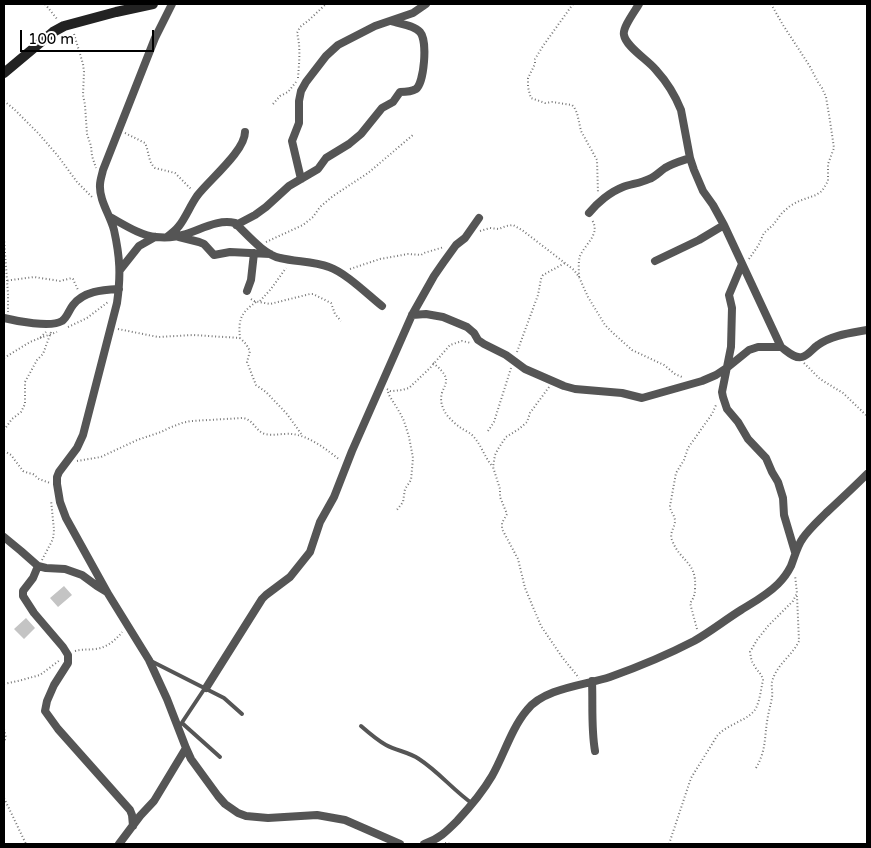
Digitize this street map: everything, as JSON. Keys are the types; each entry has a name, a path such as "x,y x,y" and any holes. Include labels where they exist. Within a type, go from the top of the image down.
{"street":[{"path":"4,73 53,32 64,26 153,4"},
{"path":"172,4 154,38 103,170 100,187 110,217 120,263 118,293 83,435 77,448 57,477 59,497 66,518 107,592 149,660 180,725 191,759 225,804 246,816 284,818 308,815 345,820 400,844"},
{"path":"301,180 292,141 299,123 298,101 306,82 326,56 338,45 375,26 413,13 426,4"},
{"path":"639,4 624,30 624,36 627,42 659,74 679,105 690,158 702,191 713,205 724,225 781,347"},
{"path":"236,225 266,208 289,186 318,169 326,158 341,150 361,134 376,114 393,102 400,92 417,89 420,84 424,62 424,38 420,32 411,27 391,21"},
{"path":"172,236 198,196 212,178 230,161 245,138 245,132"},
{"path":"589,213 598,204 623,187 648,180 667,167 690,158"},
{"path":"110,217 156,238"},
{"path":"206,688 262,599 290,578 310,552 320,522 334,497 346,465 385,387 412,315 434,276 456,245 465,238 479,218"},
{"path":"120,270 139,246 156,238 172,236 228,222 236,225 270,254 279,258 329,266 382,306"},
{"path":"655,261 699,240 724,225"},
{"path":"172,236 204,244 214,255 230,252 270,254"},
{"path":"247,291 251,280 254,253"},
{"path":"743,266 730,295 732,308 731,347 722,398 727,409 738,422 748,439 766,458 778,482 783,498 784,515 795,552"},
{"path":"6,319 54,323 62,321 72,306 87,294 101,290 118,293"},
{"path":"412,315 426,314 443,317 470,328 478,340 514,360 525,369 575,390 622,393 642,398 716,375 749,350 758,347 781,347 797,357 802,357 807,355 817,345 830,338 867,330"},
{"path":"424,844 434,841 444,834 473,804 492,776 527,709 536,701 583,683 608,678 694,641 768,593 784,577 791,566 795,552 803,538 867,474"},
{"path":"4,537 38,566 65,568 82,575 107,592"},
{"path":"38,566 33,578 23,591 23,596 34,613 68,655 68,663 54,685 47,701 46,710 58,729 130,810 133,826"},
{"path":"592,681 592,731 595,751"},
{"path":"119,844 154,801 186,748"}],"lane":[{"path":"149,660 224,698 242,714"},
{"path":"206,688 180,725 220,757"},
{"path":"361,726 387,746 419,759 473,804"}],"path":[{"path":"45,4 52,14 74,34 82,57 87,134 101,181"},
{"path":"273,104 280,96 288,92 298,78 300,50 297,33 300,27 326,4"},
{"path":"573,4 535,58 535,64 528,78 528,87 531,98 545,103 552,102 572,105 574,107 581,131 597,160 598,204"},
{"path":"743,266 758,246 764,233 782,212 799,201 822,191 828,182 828,164 834,148 826,97 809,65 771,4"},
{"path":"4,101 39,134 77,182 93,198 102,197"},
{"path":"120,127 126,134 144,143 150,161 155,168 175,173 198,196"},
{"path":"259,245 303,225 333,196 387,158 414,134"},
{"path":"579,277 580,255 594,232 594,224 589,217 589,213"},
{"path":"465,238 490,228 499,229 513,225 522,230 574,270 605,325 623,343 632,350 664,365 675,374 696,382"},
{"path":"4,238 5,281 8,294 6,319"},
{"path":"338,271 380,259 408,254 421,255 424,252 456,245"},
{"path":"292,260 272,289 241,316 240,338 248,347 249,355 247,362 256,385 266,392 287,414 303,436"},
{"path":"488,431 494,422 514,360 536,302 541,279 543,275 565,263"},
{"path":"5,281 34,277 60,281 72,278 76,283 80,298"},
{"path":"247,291 254,301 266,304 313,294 331,303 335,314 341,321"},
{"path":"68,328 87,318 118,293"},
{"path":"111,327 158,337 193,335 240,338"},
{"path":"40,338 48,330"},
{"path":"4,358 30,342 59,331"},
{"path":"4,430 12,418 21,412 25,404 25,382 37,360 43,354 50,334"},
{"path":"385,387 393,391 409,388 450,345 462,341 472,343 481,341"},
{"path":"797,357 820,379 842,393 867,416"},
{"path":"433,363 446,376 447,382 441,396 442,406 446,414 470,434 483,450 487,460 493,467 500,489 500,497 507,514 502,523 502,529 518,559 525,588 540,626 583,683"},
{"path":"493,467 502,442 527,422 530,413 553,381"},
{"path":"385,387 404,421 413,458 411,480 396,511"},
{"path":"694,641 697,629 690,603 695,595 696,579 693,569 680,554 671,539 675,518 670,510 670,506 676,473 684,460 688,448 712,414 723,388"},
{"path":"67,462 101,457 137,440 182,423 243,418 249,419 263,434 294,434 303,436 322,447 346,465"},
{"path":"4,451 11,455 23,471 50,483"},
{"path":"50,486 50,483 57,477"},
{"path":"38,566 53,539 54,530 50,500"},
{"path":"756,768 764,752 772,681 777,670 799,641 797,593 795,575 791,566"},
{"path":"669,844 691,778 717,736 722,730 753,713 760,694 763,677 754,667 750,652 768,626 793,601 797,593"},
{"path":"4,684 40,675 76,650 94,650 104,647 113,642 127,625"},
{"path":"4,729 6,738 4,741"},
{"path":"4,798 26,844"}],"building":[{"path":"64,586 72,595 58,607 50,598"},
{"path":"26,618 35,628 24,639 14,629"}]}
